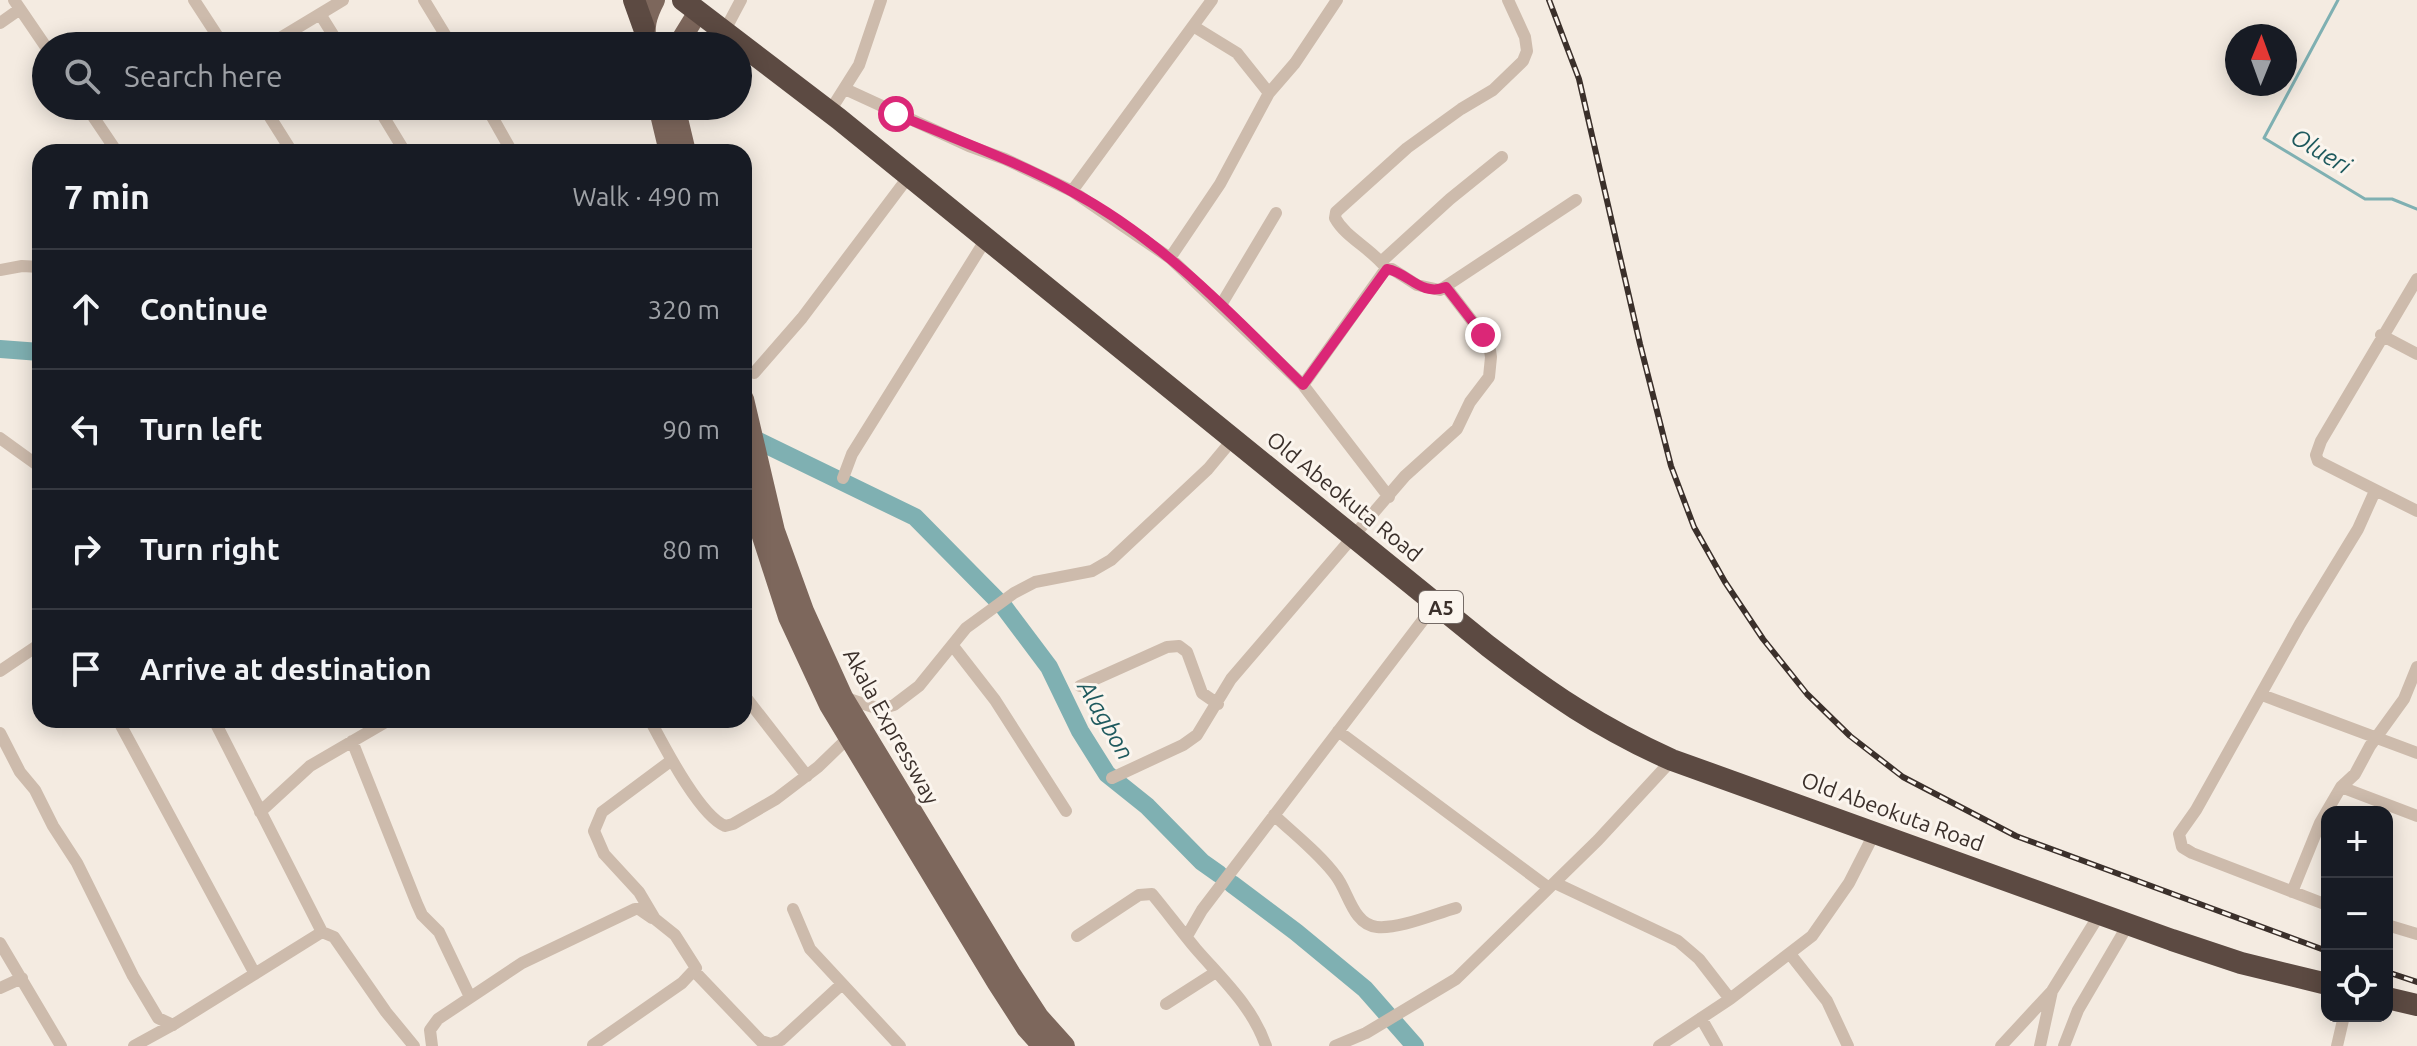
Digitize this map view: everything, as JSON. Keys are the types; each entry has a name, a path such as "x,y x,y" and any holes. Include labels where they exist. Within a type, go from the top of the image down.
{"highway":[{"path":"634,0 644,32"},
{"name":"Old Abeokuta Road","path":"691,6 724,32"},
{"name":"Old Abeokuta Road","path":"752,53 830,111 1531,680 1571,708 1612,732 1672,760 2241,963 2321,983"},
{"path":"2393,999 2417,1005"}],"main road":[{"path":"646,32 655,0"},
{"path":"682,32 691,6"},
{"path":"661,120 667,144"},
{"path":"678,120 684,144"},
{"name":"Akala Expressway","path":"752,436 775,531 848,738 997,983 1026,1028 1042,1046"},
{"name":"Akala Expressway","path":"752,514 788,617 836,701 1039,1017 1065,1046"}],"street":[{"path":"194,0 215,32"},
{"path":"290,32 343,0"},
{"path":"424,0 443,32"},
{"path":"724,32 741,0"},
{"path":"830,111 859,65 881,0"},
{"path":"1072,191 1212,0"},
{"path":"1170,258 1220,184 1269,93 1295,63 1337,0"},
{"path":"1508,0 1525,37 1527,51 1523,61 1493,90 1407,148 1336,212 1335,218 1342,229 1375,254 1384,265 1426,289 1440,290 1576,200"},
{"path":"0,23 17,5 36,32"},
{"path":"320,14 331,32"},
{"path":"1193,26 1237,53 1269,93"},
{"path":"845,89 1072,191 1170,258 1303,385 1389,497"},
{"path":"95,120 112,144"},
{"path":"272,120 287,144"},
{"path":"386,120 400,144"},
{"path":"494,120 507,144"},
{"path":"1303,385 1384,265 1502,157"},
{"path":"754,373 802,318 909,176"},
{"path":"1221,305 1276,213"},
{"path":"843,478 852,454 986,239"},
{"path":"0,270 32,267"},
{"path":"2417,279 2381,335 2316,455 2318,461 2417,511"},
{"path":"1112,778 1192,740 1218,704 1231,679 1405,476 1450,438 1470,402 1489,377 1491,357 1489,344 1446,287"},
{"path":"2381,335 2417,354"},
{"path":"0,438 32,461"},
{"path":"836,701 879,709 894,705 919,686 966,628 1023,588 1035,582 1092,571 1111,560 1208,469 1233,439"},
{"path":"2321,903 2192,853 2182,847 2179,834 2196,810 2300,624 2358,529 2375,491"},
{"path":"1187,936 1202,910 1436,603"},
{"path":"953,646 995,700 1066,811"},
{"path":"1080,686 1167,647 1179,646 1187,652 1202,693 1218,704"},
{"path":"0,671 32,649"},
{"path":"2292,892 2320,823 2341,787 2355,774 2404,699 2417,667"},
{"path":"2262,695 2417,753"},
{"path":"752,705 807,776"},
{"path":"122,728 255,974"},
{"path":"218,728 322,932 334,937 386,1012 414,1046"},
{"path":"260,812 310,766 375,728"},
{"path":"654,728 704,807 725,826 776,799 807,776 848,738"},
{"path":"1338,731 1552,886 1678,941 1699,959 1730,999"},
{"path":"0,733 20,772 35,790 77,863 125,962 158,1018 173,1025"},
{"path":"352,741 422,915 439,932 470,997"},
{"path":"655,919 639,892 604,854 594,831 602,812 672,760"},
{"path":"1335,1046 1391,1018 1456,979 1552,886 1672,760"},
{"path":"2341,787 2417,816"},
{"path":"1274,815 1337,878 1355,912 1370,925 1377,927 1409,922 1456,908"},
{"path":"1659,1046 1730,999 1812,936 1849,883 1875,832"},
{"path":"1077,936 1146,893 1152,894 1244,1001 1266,1046"},
{"path":"432,1046 429,1035 432,1026 470,997 522,963 635,909 655,919 675,935 695,962 695,972 761,1041 771,1044 781,1040 842,984"},
{"path":"793,909 810,949 900,1046"},
{"path":"2001,1046 2052,991 2101,912"},
{"path":"2064,1046 2078,1010 2129,923"},
{"path":"2393,927 2417,934"},
{"path":"134,1046 322,932"},
{"path":"0,943 61,1046"},
{"path":"1790,954 1827,1001 1848,1046"},
{"path":"593,1045 695,972"},
{"path":"1166,1004 1216,972"},
{"path":"0,988 22,978"},
{"path":"2040,1046 2052,991"},
{"path":"156,1034 158,1018"},
{"path":"1701,1018 1717,1046"},
{"path":"2337,1046 2343,1022"}],"waterway":[{"name":"Olueri","path":"2338,0 2264,138 2365,199 2392,199 2417,209"},
{"name":"Alagbon","path":"0,349 32,351"},
{"name":"Alagbon","path":"752,438 915,517 996,599"},
{"name":"Alagbon","path":"1004,607 1049,667 1080,731 1107,774 1147,806 1202,862 1219,874"},
{"name":"Alagbon","path":"1232,884 1365,989 1415,1046"}],"railway":[{"path":"1549,0 1579,79 1671,466 1694,527 1725,582 1763,639 1807,694 1850,736 1903,777 2016,836 2324,950"},
{"path":"2393,974 2417,982"}],"route":[{"path":"896,114 1005,159 1072,191 1126,226 1170,258 1303,385 1387,269 1426,289 1446,287 1483,335"}]}
